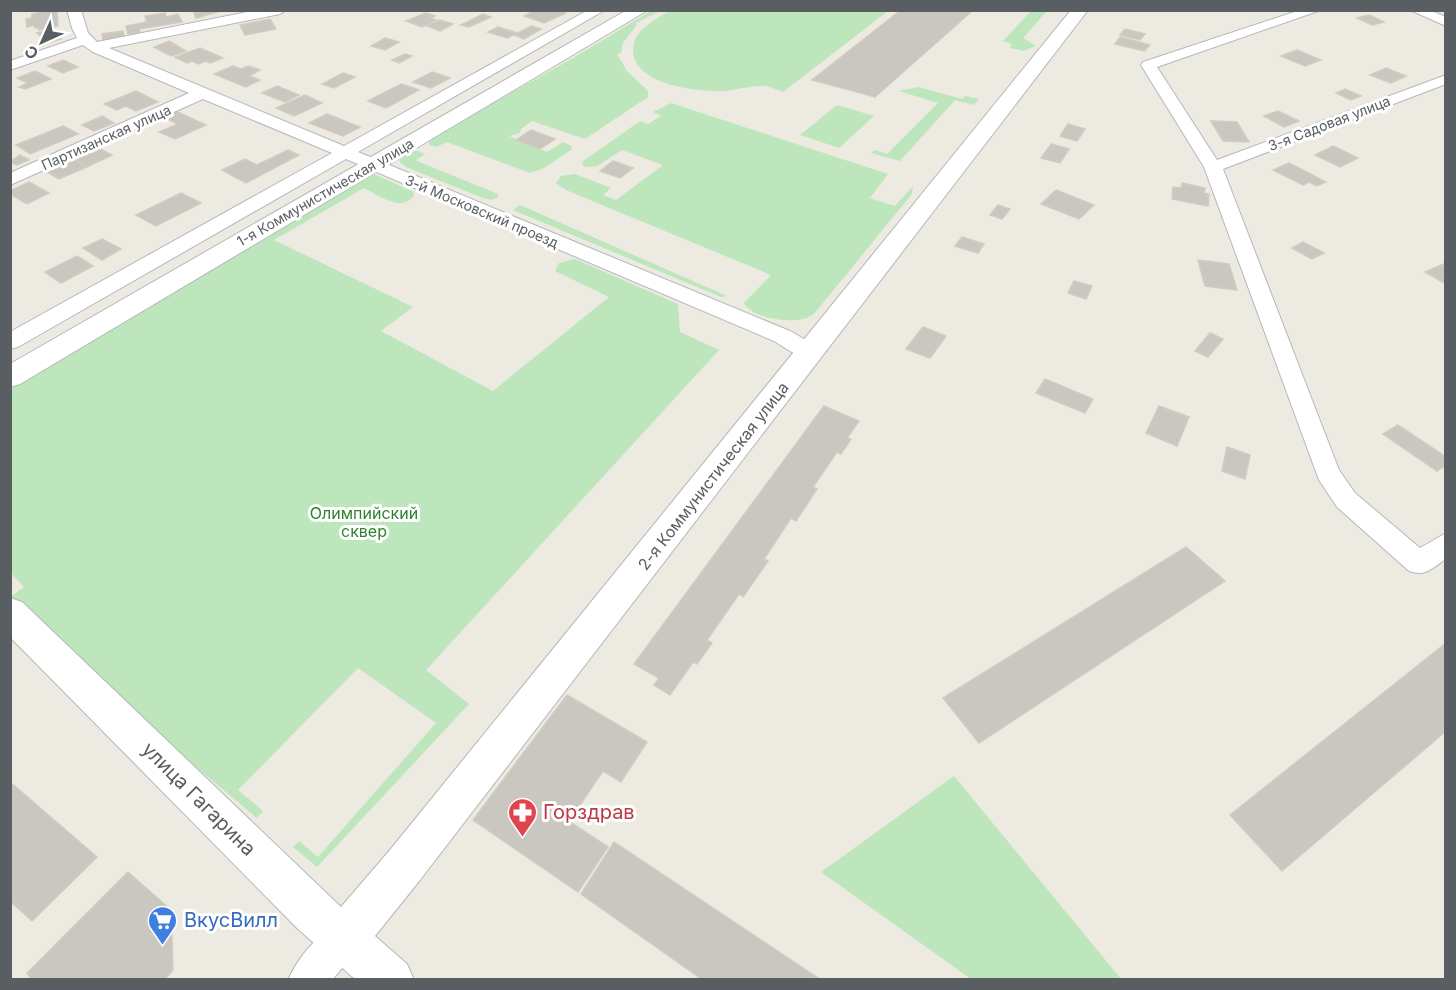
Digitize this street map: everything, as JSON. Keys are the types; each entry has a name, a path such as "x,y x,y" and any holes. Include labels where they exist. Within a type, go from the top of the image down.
{"street":[{"path":"74,10 76,26 89,43"},
{"path":"10,66 89,43 280,10"},
{"path":"10,342 346,154 432,102 599,10"},
{"name":"1-я Коммунистическая улица","path":"10,377 640,10"},
{"name":"2-я Коммунистическая улица","path":"343,939 392,882 1080,10"},
{"path":"1315,10 1148,65 1213,167 1328,473 1346,500 1419,563 1446,544"},
{"path":"1416,10 1446,22"},
{"name":"3-й Московский проезд","path":"89,43 372,165 782,336 810,352"},
{"name":"3-я Садовая улица","path":"1213,167 1446,79"},
{"name":"Партизанская улица","path":"10,180 202,93"},
{"name":"улица Гагарина","path":"10,613 343,939 391,980"},
{"path":"308,980 343,939"}],"green space":[{"path":"671,10 888,11 783,92 768,86 724,91 701,90 673,85 648,75 639,67 634,57 635,41 644,28"},
{"path":"651,11 660,11 634,24 637,25 623,43 621,53 617,54 627,71 648,91 648,97 585,139 532,121 521,129 520,133 509,136 547,152 563,142 572,146 571,150 544,168 530,173 447,142 436,147 429,145 429,139"},
{"path":"1031,11 1047,11 1023,38 1036,46 1024,51 1010,48 1012,44 1003,41"},
{"path":"918,87 962,99 965,96 979,99 974,105 955,100 900,161 871,153 875,150 887,154 938,103 899,91"},
{"path":"671,103 888,174 870,198 895,206 913,186 912,194 814,314 807,318 788,320 757,314 744,303 771,275 566,190 556,183 561,176 575,174 611,188 603,195 616,200 663,165 622,150 597,166 584,167 582,162 640,121 648,124 661,116 653,112"},
{"path":"837,105 874,116 839,148 800,135"},
{"path":"418,151 425,154 416,160 498,194 498,197 491,200 480,197 406,167 399,161 407,152"},
{"name":"Олимпийский сквер","path":"369,175 376,175 414,192 413,197 402,203 395,203 364,188 274,240 413,307 381,331 493,391 609,297 555,271 559,263 575,259 678,304 680,332 719,350 426,670 469,704 317,867 293,847 299,841 318,857 436,723 358,668 238,790 263,811 257,818 11,612 10,597 24,587 11,573 11,389 346,184"},
{"path":"520,205 727,296 721,297 513,210"},
{"path":"954,776 1121,979 971,979 821,872"}],"building":[{"path":"57,10 58,26 39,30 34,25 27,27 26,19 32,18 32,14"},
{"path":"224,10 196,18 194,13"},
{"path":"536,10 560,10 566,13 544,23 524,16"},
{"path":"901,10 971,12 875,97 812,80"},
{"path":"165,13 166,17 178,14 182,22 139,29 140,32 128,34 126,26 147,22 145,16"},
{"path":"426,13 435,16 430,18 436,20 422,27 406,21"},
{"path":"483,14 491,17 469,27 461,25"},
{"path":"1369,15 1384,22 1372,25 1357,18"},
{"path":"270,19 276,29 245,35 240,25"},
{"path":"440,20 453,24 440,31 427,26"},
{"path":"531,26 541,29 524,39 514,35"},
{"path":"498,27 517,33 507,38 488,32"},
{"path":"1125,29 1145,34 1140,40 1120,35"},
{"path":"49,30 61,39 48,43 37,33"},
{"path":"123,31 124,36 103,40 102,34"},
{"path":"1120,37 1150,45 1144,51 1115,44"},
{"path":"385,38 399,42 385,50 371,46"},
{"path":"169,41 186,51 171,56 154,47"},
{"path":"200,48 223,58 210,63 206,61 198,64 192,61 187,63 175,57"},
{"path":"1297,50 1321,60 1305,66 1281,56"},
{"path":"405,54 412,56 399,63 392,60"},
{"path":"63,60 78,67 63,73 48,66"},
{"path":"233,66 241,69 248,66 260,70 249,76 260,80 246,87 214,74"},
{"path":"1386,68 1406,76 1391,83 1370,75"},
{"path":"35,71 51,79 25,89 19,87 28,83 17,78"},
{"path":"432,72 450,78 431,88 413,82"},
{"path":"343,73 355,77 334,88 322,84"},
{"path":"401,84 419,90 386,108 368,101"},
{"path":"277,86 299,95 285,102 262,93"},
{"path":"1345,89 1361,96 1351,100 1336,93"},
{"path":"136,91 158,102 136,111 126,106 117,110 104,104"},
{"path":"305,95 322,103 294,116 276,108"},
{"path":"173,110 206,125 175,139 159,132 178,124 160,116"},
{"path":"1278,111 1299,121 1284,127 1264,116"},
{"path":"327,114 360,127 343,136 309,123"},
{"path":"102,116 114,123 94,131 82,125"},
{"path":"1211,121 1237,122 1249,142 1223,141"},
{"path":"1068,124 1085,129 1077,141 1060,136"},
{"path":"63,126 78,134 30,154 16,145"},
{"path":"531,130 555,139 540,149 516,140"},
{"path":"1051,144 1069,149 1060,163 1041,158"},
{"path":"1333,146 1358,158 1340,167 1315,155"},
{"path":"100,149 112,155 87,167 75,160"},
{"path":"288,150 299,155 246,183 222,170 245,159 257,165"},
{"path":"20,155 29,160 17,165 10,162"},
{"path":"75,160 87,167 59,179 47,172"},
{"path":"613,161 633,168 620,178 600,171"},
{"path":"1289,163 1326,182 1317,186 1309,182 1303,185 1273,170"},
{"path":"29,182 49,193 27,204 10,194 10,191"},
{"path":"1182,183 1205,188 1204,193 1209,194 1208,206 1172,199 1173,187 1181,188"},
{"path":"1056,190 1094,205 1079,219 1041,204"},
{"path":"181,193 201,203 156,226 136,215"},
{"path":"998,205 1010,209 1002,219 990,215"},
{"path":"962,237 984,244 978,253 955,246"},
{"path":"102,239 121,249 102,260 83,248"},
{"path":"1303,242 1324,253 1312,259 1292,248"},
{"path":"77,256 93,266 61,283 45,272"},
{"path":"1198,260 1229,264 1237,290 1205,286"},
{"path":"1446,263 1446,284 1425,272"},
{"path":"1074,281 1092,286 1086,299 1068,293"},
{"path":"923,327 946,336 930,358 906,349"},
{"path":"1210,333 1223,339 1208,357 1195,351"},
{"path":"1045,379 1093,399 1085,413 1036,393"},
{"path":"824,406 859,421 847,438 851,439 841,454 837,452 813,487 817,489 796,521 791,518 764,559 768,561 743,597 739,594 707,640 712,643 697,664 693,662 670,695 654,685 659,678 634,664"},
{"path":"1159,406 1189,417 1177,446 1146,433"},
{"path":"1398,425 1446,457 1446,465 1437,471 1383,434"},
{"path":"1227,447 1250,455 1245,479 1222,471"},
{"path":"1186,547 1225,581 979,743 943,698"},
{"path":"1446,643 1446,731 1282,871 1230,815"},
{"path":"567,695 647,742 621,782 603,771 569,821 608,847 578,892 473,820"},
{"path":"10,782 97,857 32,921 10,901"},
{"path":"614,842 821,980 703,980 581,894"},
{"path":"128,872 171,910 173,970 164,980 32,980 27,973"}],"place":[{"name":"Горздрав","path":"522,838"},
{"name":"ВкусВилл","path":"163,946"}]}
